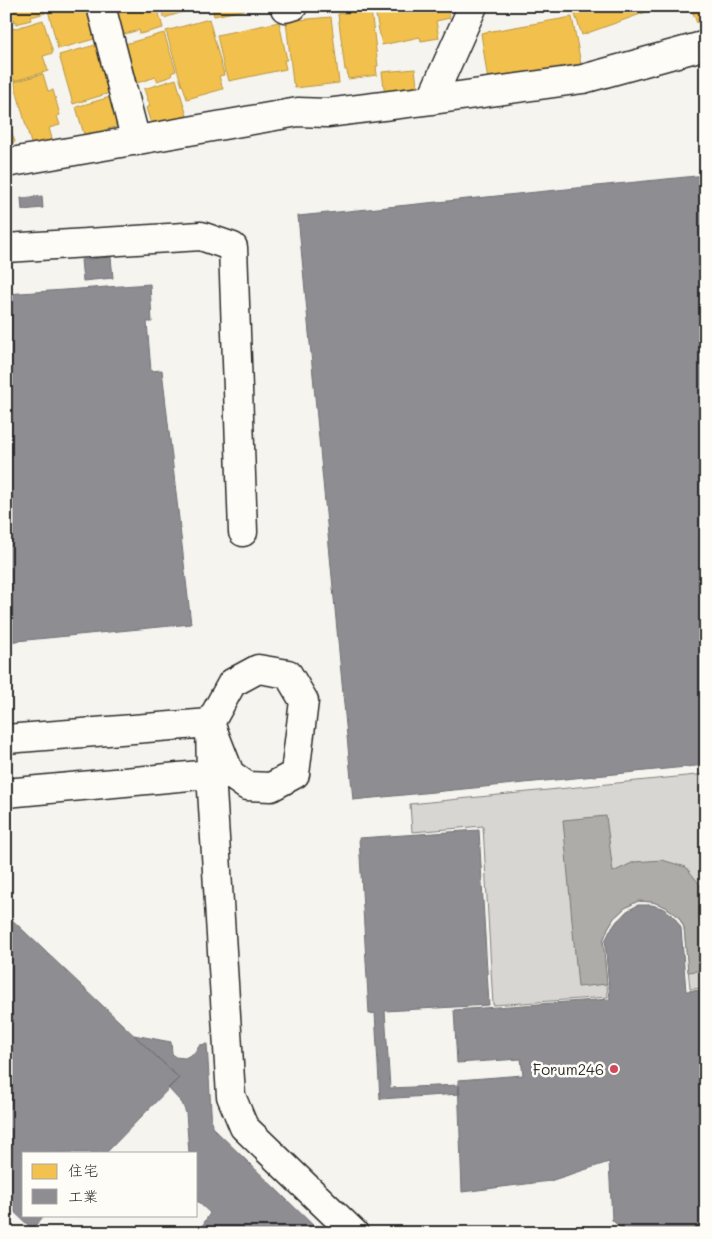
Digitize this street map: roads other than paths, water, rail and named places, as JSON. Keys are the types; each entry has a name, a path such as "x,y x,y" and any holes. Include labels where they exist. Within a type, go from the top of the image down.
{"street":[{"path":"101,6 136,141"},
{"path":"431,100 473,6"},
{"path":"6,163 298,112 327,113 583,79 706,44"},
{"path":"6,248 201,236 233,248 243,532"},
{"path":"6,739 210,723 211,774 232,1096 244,1127 354,1233"},
{"path":"6,793 211,774"}],"place":[{"name":"Forum246","path":"614,1069"}]}
